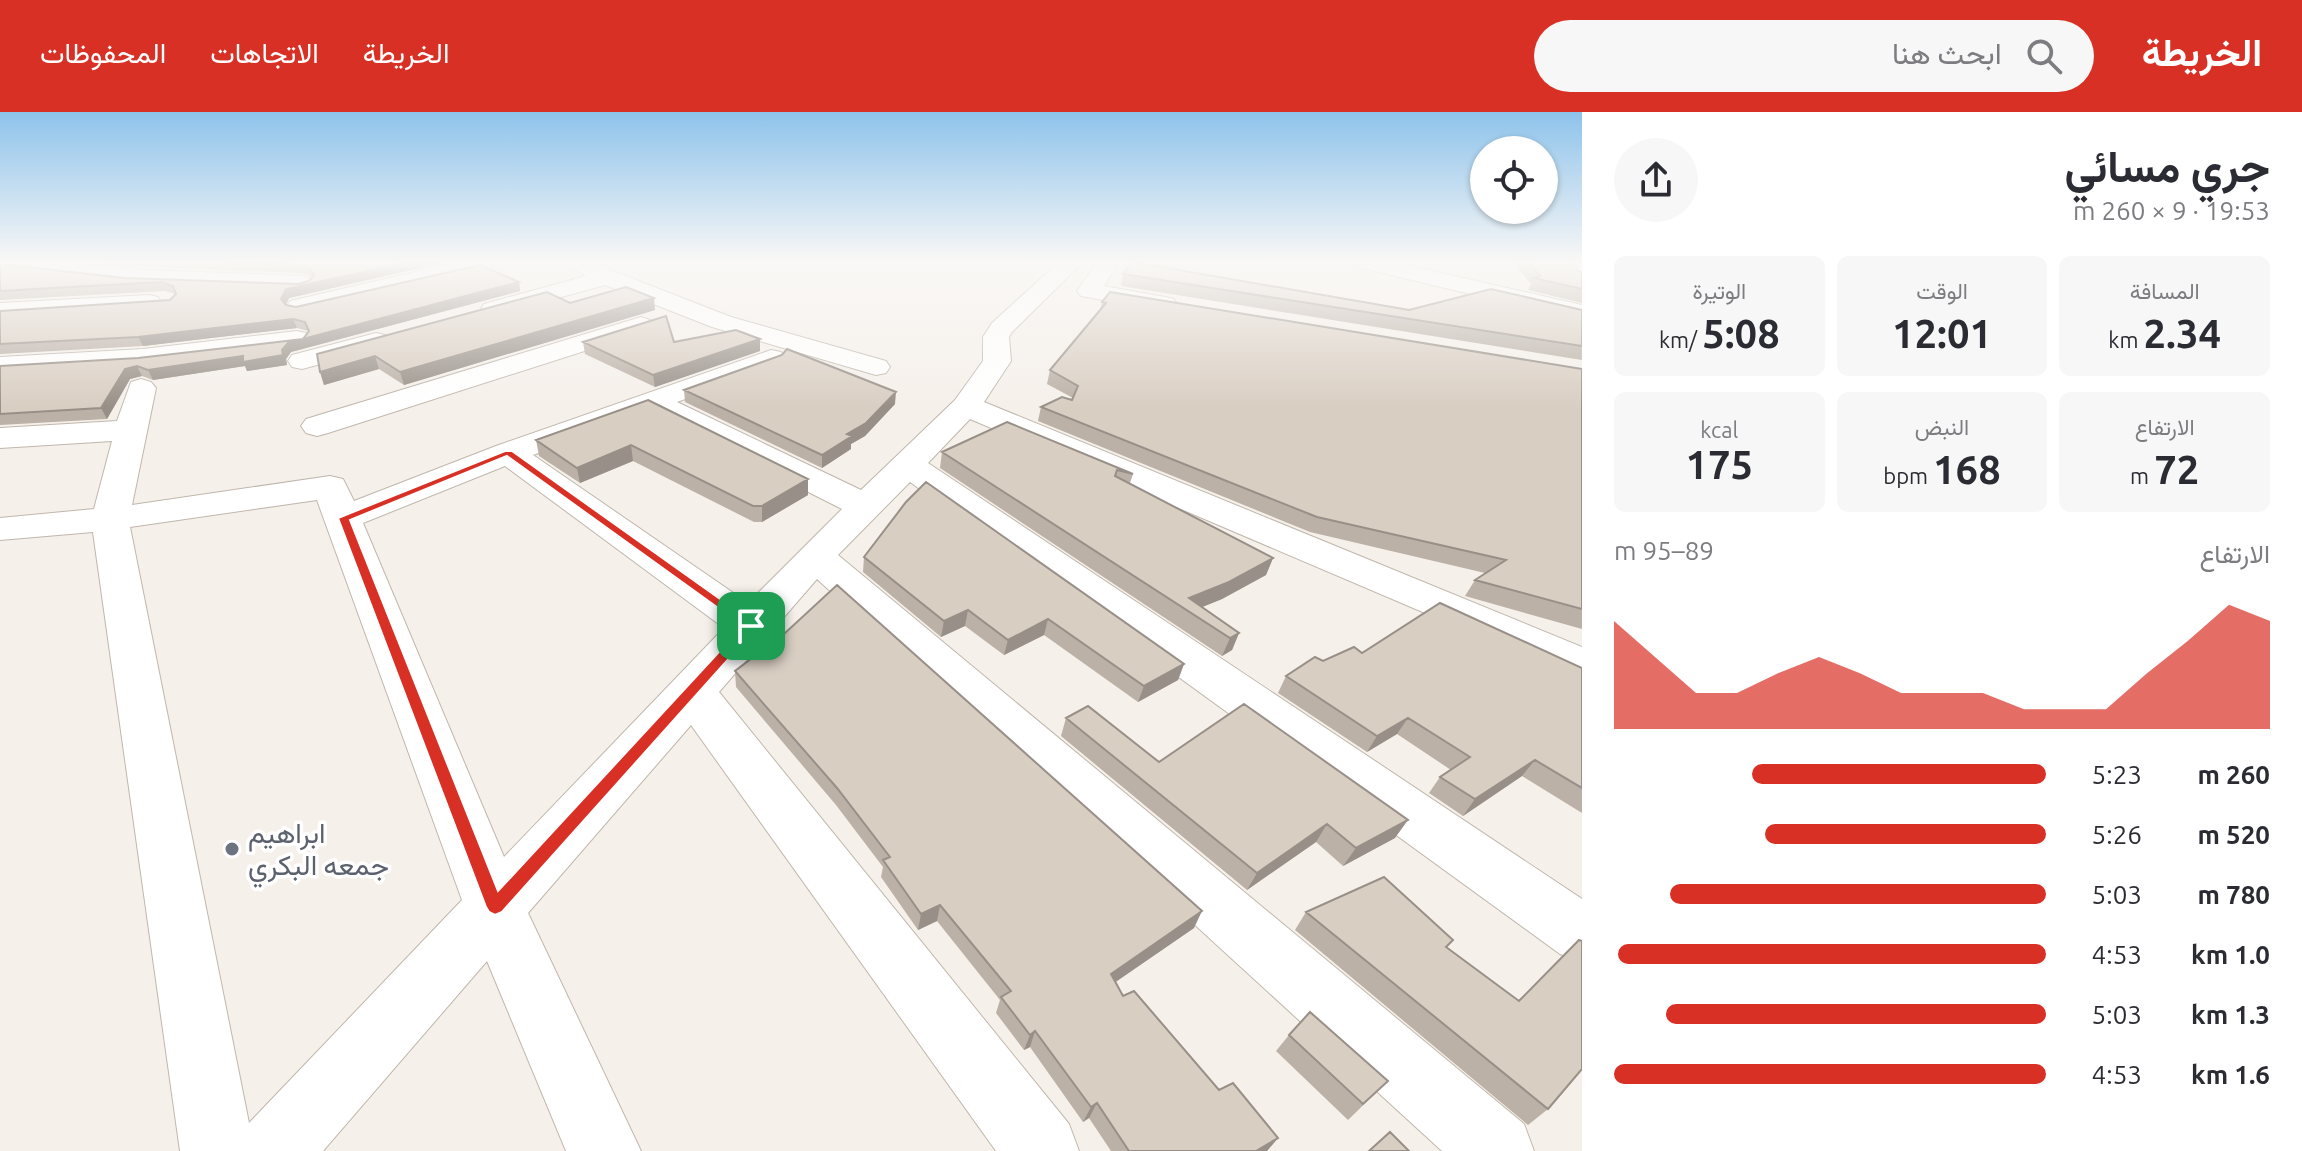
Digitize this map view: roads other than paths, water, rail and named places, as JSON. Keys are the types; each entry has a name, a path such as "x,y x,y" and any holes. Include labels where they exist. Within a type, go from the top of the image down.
{"street":[{"path":"303,310 307,383 337,502 495,907 604,1151"},
{"path":"469,316 489,310"},
{"path":"694,310 771,339 876,367"},
{"path":"274,1151 815,556 966,406 997,361 996,337 1001,328 1020,310"},
{"path":"0,365 143,357 307,383 666,317"},
{"path":"307,383 393,336"},
{"path":"0,529 337,502 508,453 771,358"},
{"path":"651,401 865,506"},
{"path":"966,406 1582,665"},
{"path":"0,438 136,409 110,519 217,1151"},
{"path":"508,453 751,626"},
{"path":"906,463 1582,934"},
{"path":"815,556 1497,1151"},
{"path":"692,691 1042,1151"}],"place":[{"name":"ابراهيم جمعه البكري","path":"232,849"}]}
